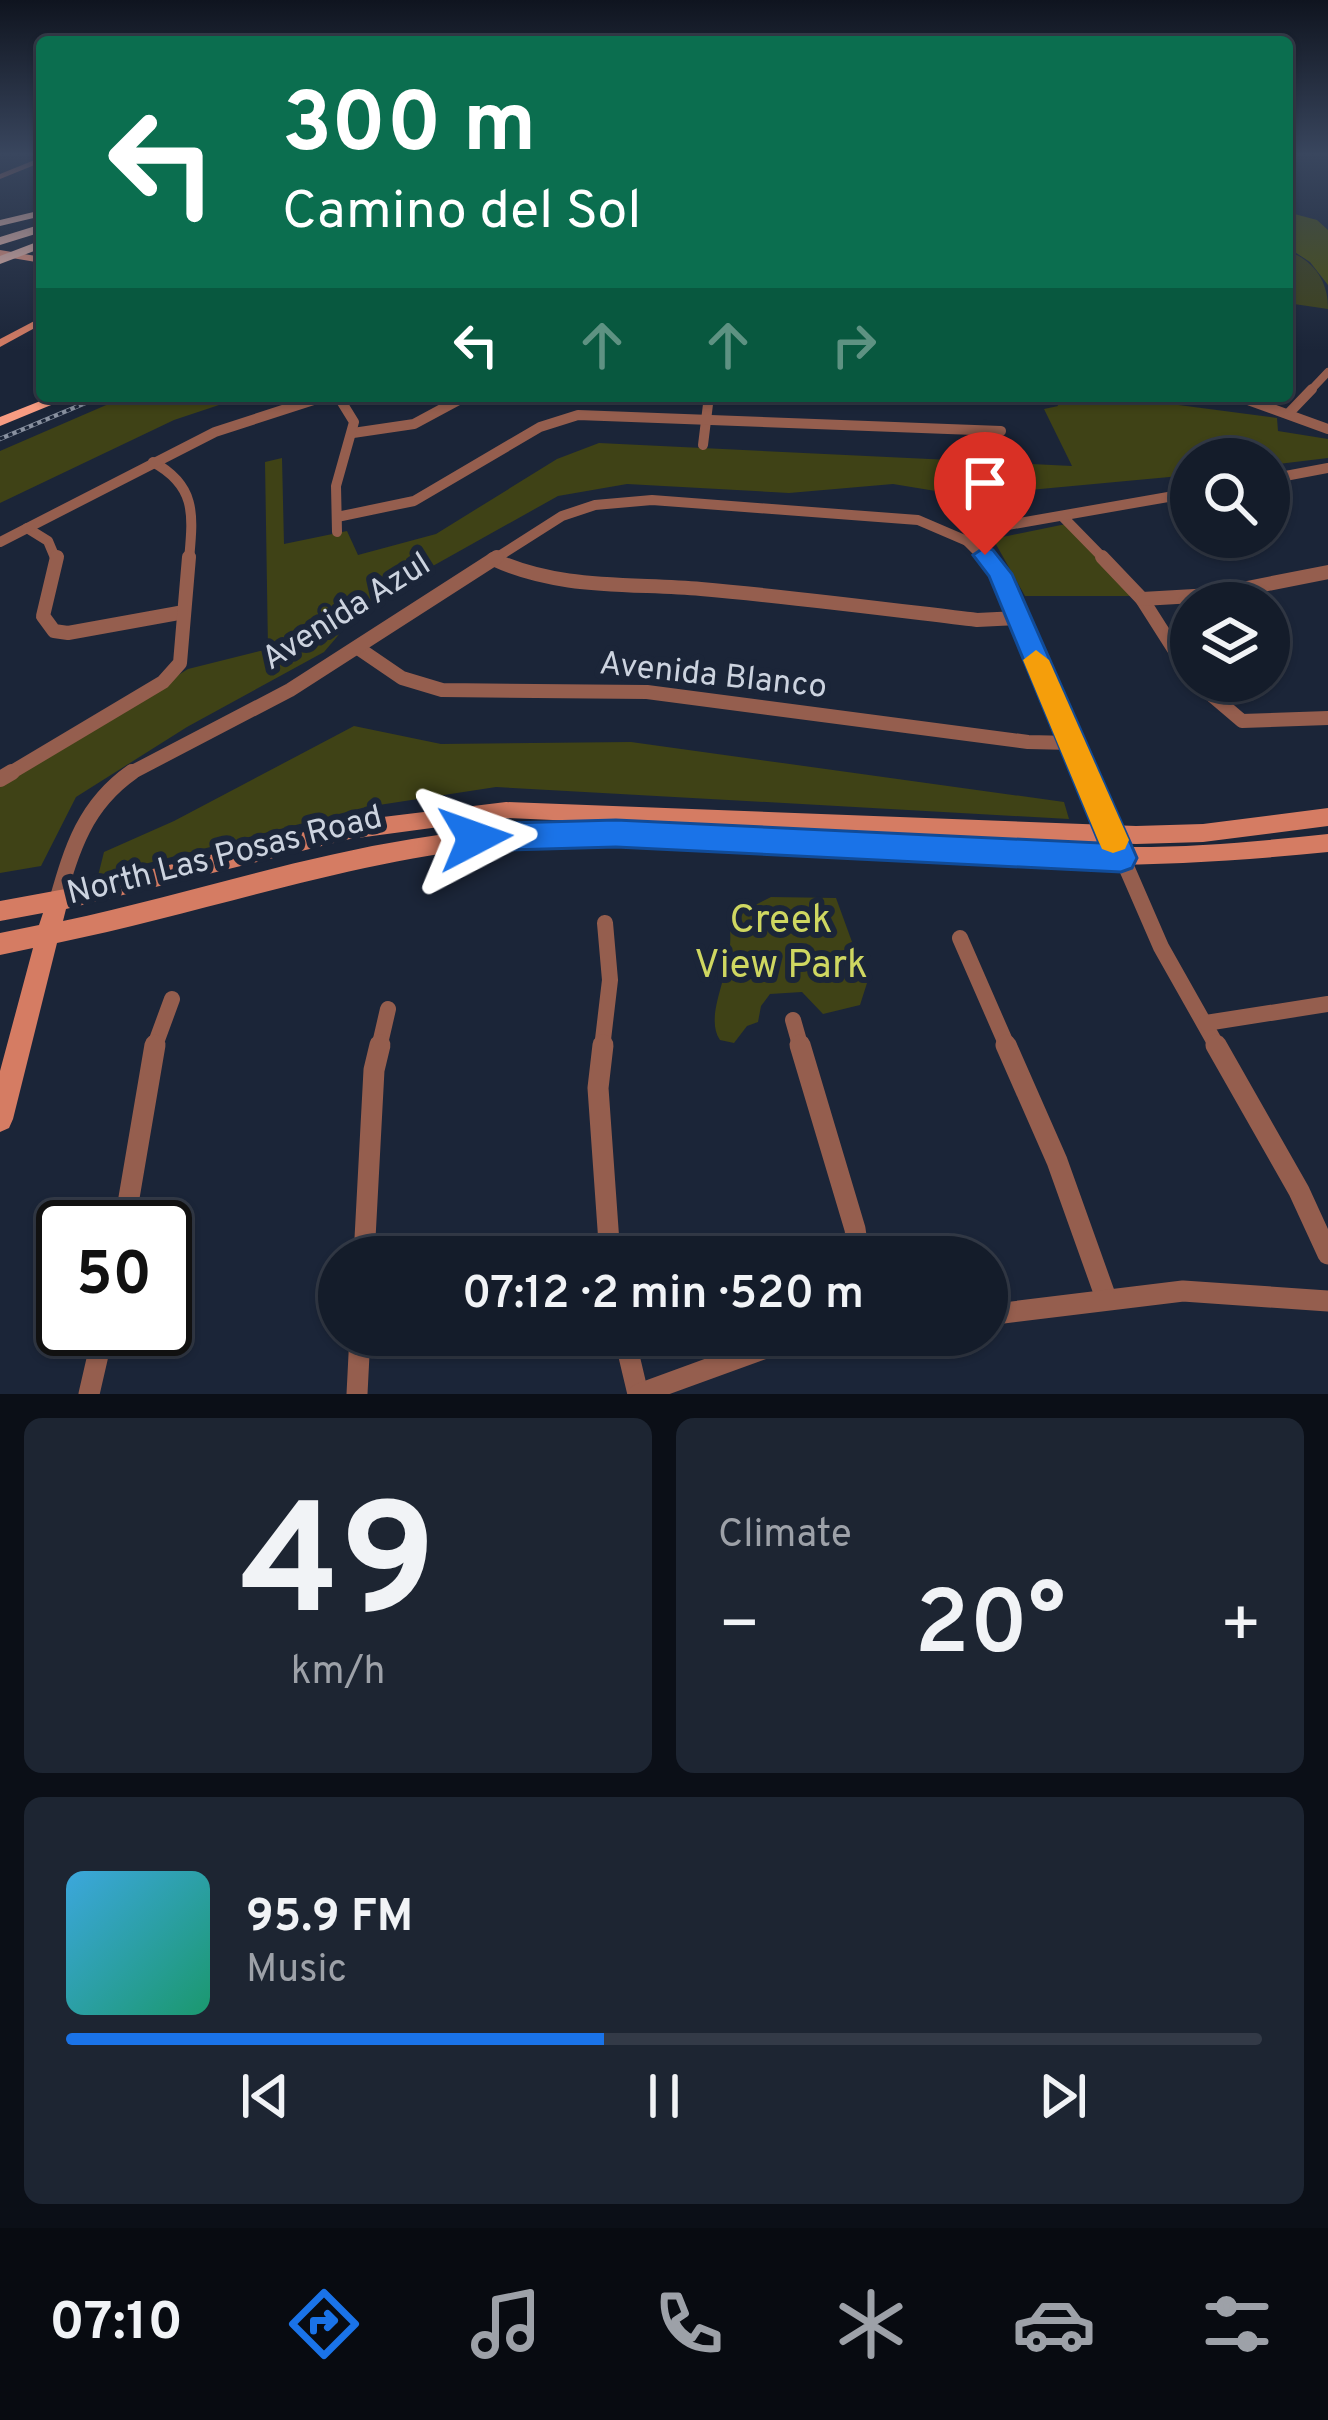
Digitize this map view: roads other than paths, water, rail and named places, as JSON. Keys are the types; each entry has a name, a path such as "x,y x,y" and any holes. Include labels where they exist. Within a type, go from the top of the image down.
{"highway":[{"path":"0,238 36,227"},
{"path":"4,256 36,246"}],"main road":[{"path":"4,256 36,257"},
{"path":"0,344 36,323"},
{"path":"25,412 42,402"},
{"path":"0,422 51,402"},
{"name":"North Las Posas Road","path":"0,910 57,901 350,830 506,810 1111,834 1203,832 1328,817"},
{"name":"North Las Posas Road","path":"0,944 206,898 357,855 506,835 616,833 1121,858 1238,854 1328,843"},
{"name":"Avenida Azul","path":"0,1119 57,901"}],"street":[{"path":"1288,414 1328,372"},
{"path":"1312,388 1328,394"},
{"path":"0,542 224,428 307,402"},
{"path":"337,532 336,486 352,433 351,412 343,402"},
{"path":"352,433 415,424 455,402"},
{"path":"703,445 708,402"},
{"path":"1255,402 1328,429"},
{"path":"337,517 414,501 563,418 594,413 1001,431"},
{"path":"0,779 163,682 180,663 193,511 190,492 180,477 153,462"},
{"path":"1290,475 1328,468"},
{"path":"1170,497 1002,526 968,541 1000,574 1161,946 1300,1191 1328,1254"},
{"name":"Avenida Azul","path":"57,901 74,840 93,807 128,774 272,700 562,516 633,500 918,520 968,541"},
{"path":"1062,516 1142,599 1170,642"},
{"path":"27,528 48,542 57,556 43,616 54,631 68,633 184,612"},
{"path":"493,559 523,575 567,585 666,586 976,620 1018,618"},
{"path":"1142,599 1212,595 1328,572"},
{"name":"Avenida Blanco","path":"358,648 402,678 442,690 647,692 1028,742 1072,743"},
{"path":"1216,702 1242,721 1328,718"},
{"path":"605,923 610,980 598,1088 609,1236"},
{"path":"960,938 1057,1161 1106,1298"},
{"path":"128,1200 151,1056 172,999"},
{"path":"1206,1023 1328,1004"},
{"path":"365,1236 374,1070 388,1009"},
{"path":"793,1020 856,1236"},
{"path":"1008,1312 1183,1291 1328,1301"},
{"path":"89,1394 98,1356"},
{"path":"357,1394 359,1356"},
{"path":"629,1356 638,1394 743,1356"}],"railway":[{"path":"0,439 88,402"}],"park label":[{"name":"Creek View Park","path":"781,944"}]}
